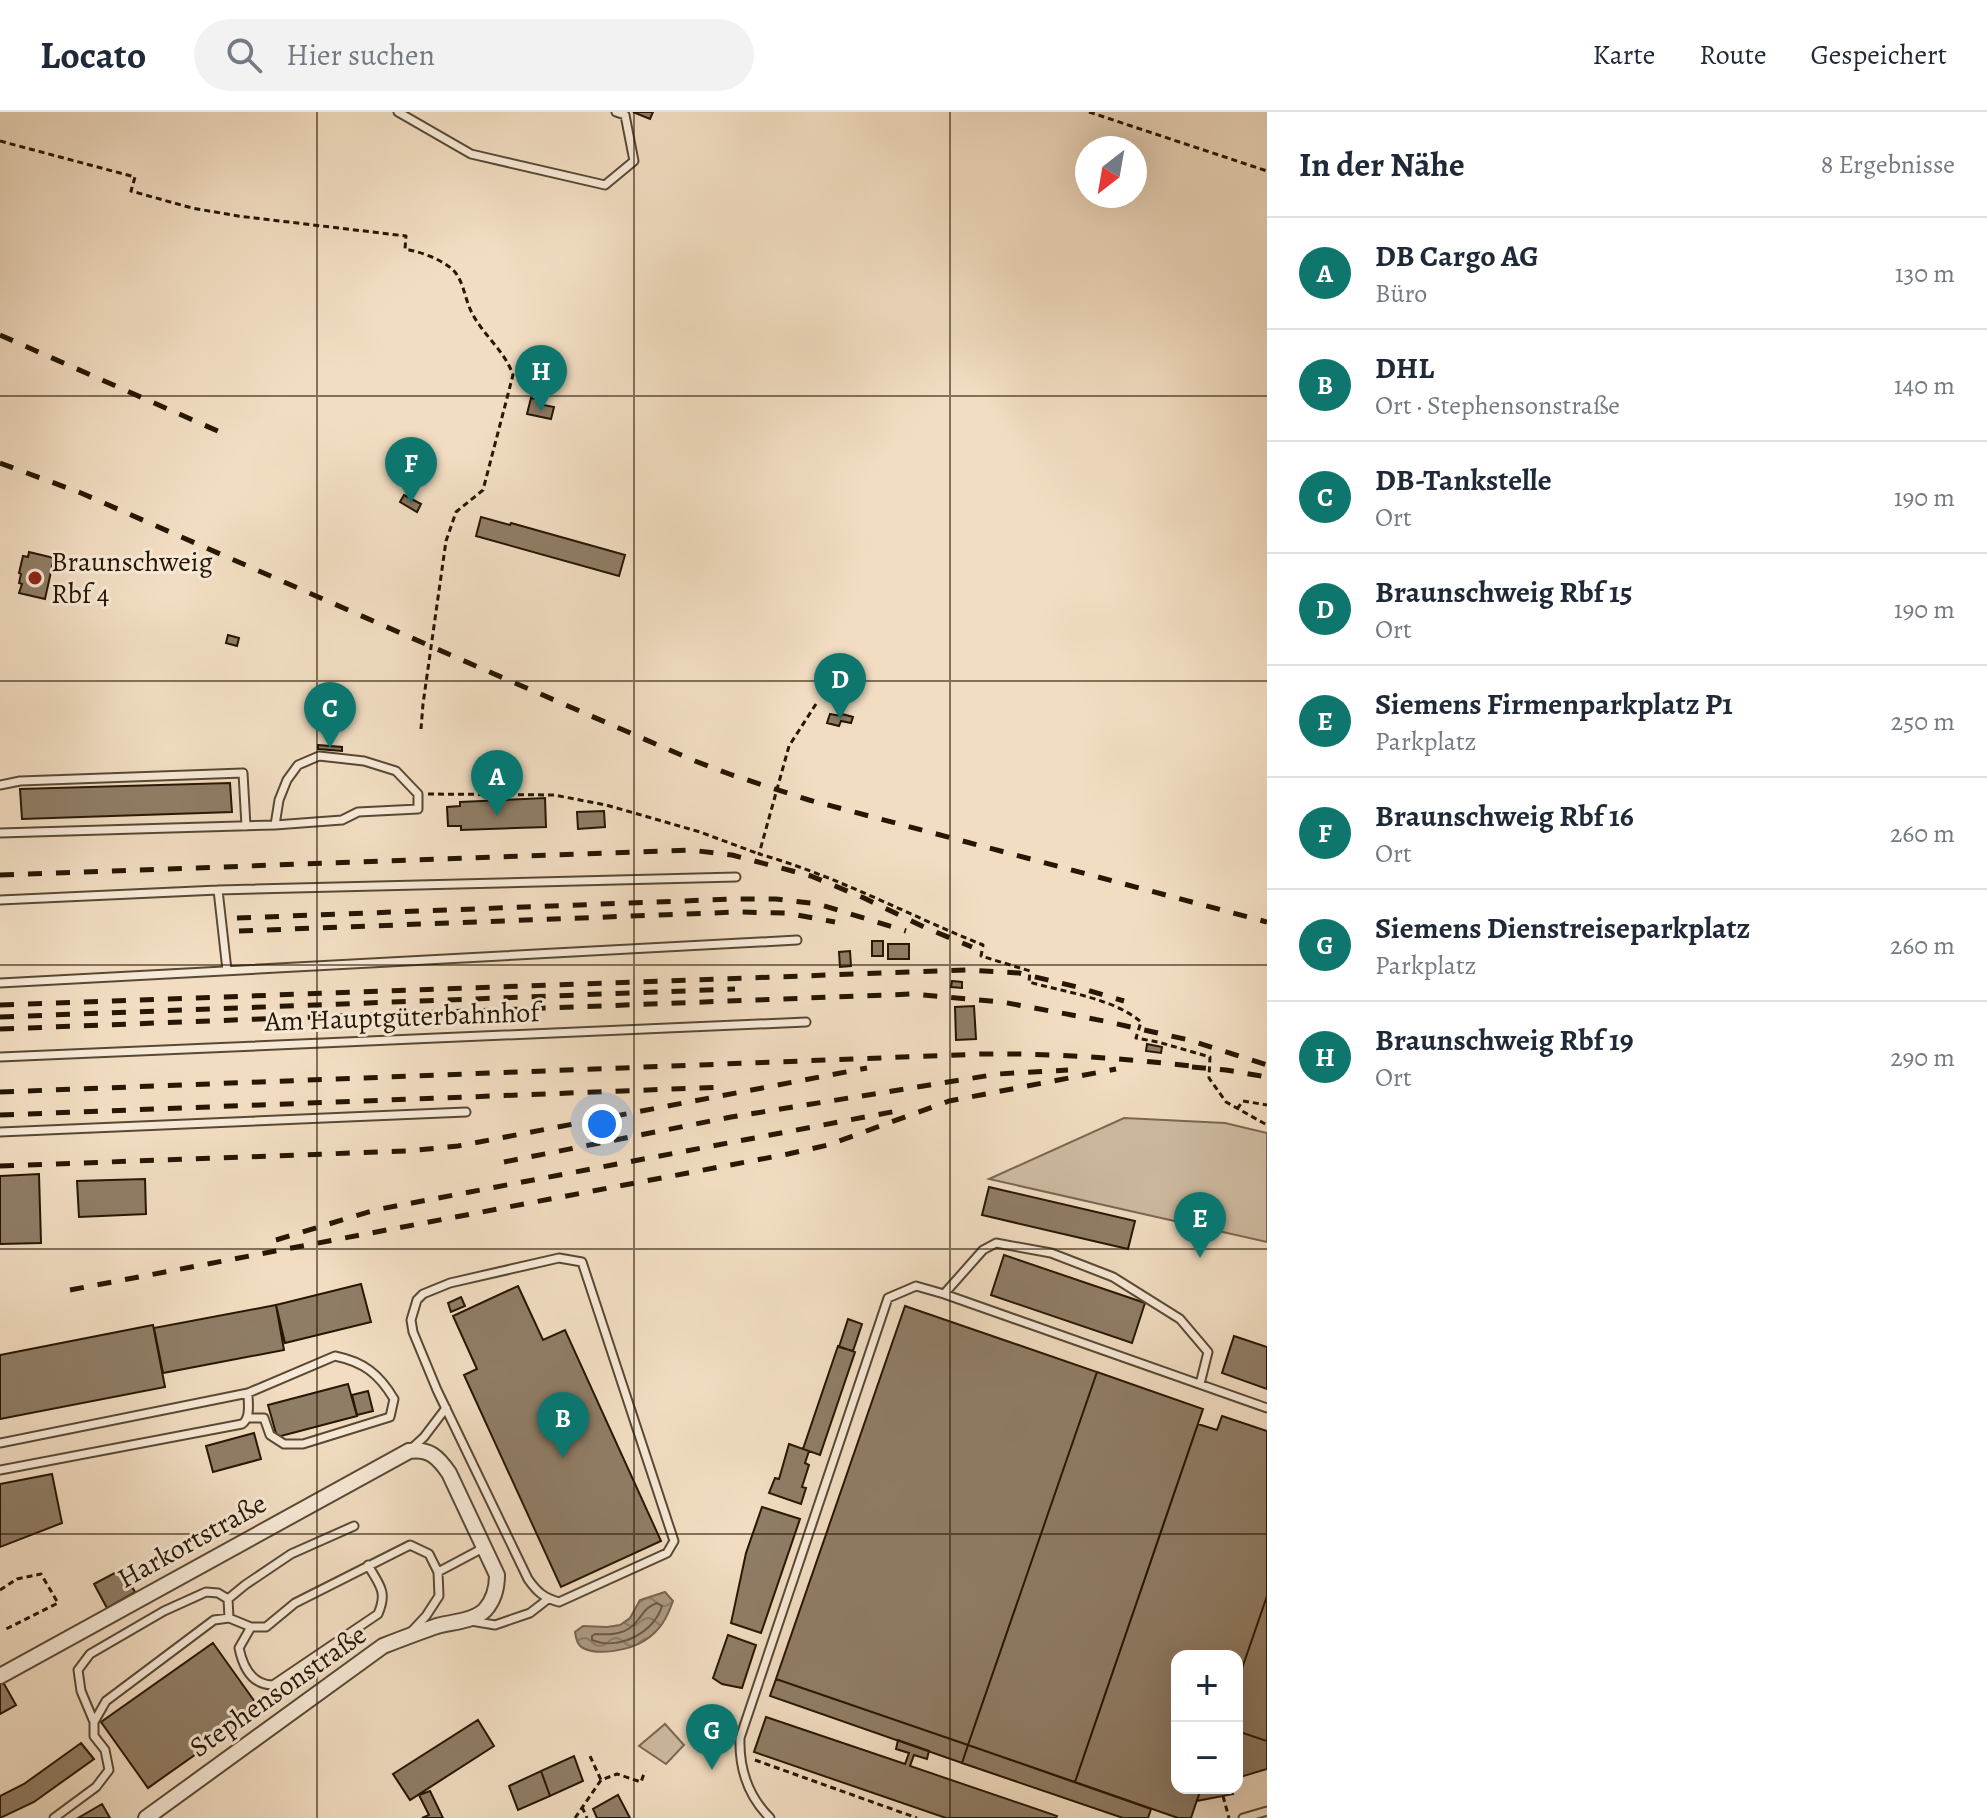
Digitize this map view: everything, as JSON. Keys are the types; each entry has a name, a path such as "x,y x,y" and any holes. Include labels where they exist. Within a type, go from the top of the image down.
{"street":[{"name":"Stephensonstraße","path":"146,1818 383,1646 483,1612 497,1585 497,1575 485,1547 439,1458 428,1451 409,1451"},
{"name":"Harkortstraße","path":"0,1676 409,1451"}],"lane":[{"path":"398,112 471,154 605,185 634,161 625,115 616,112"},
{"path":"0,833 275,825 342,820 358,812 418,809 418,794 396,771 364,761 319,756 298,765 287,780 279,800 275,825"},
{"path":"0,785 20,781 243,773 246,826"},
{"path":"0,900 218,890 736,877"},
{"path":"218,890 227,970"},
{"name":"Am Hauptgüterbahnhof","path":"0,983 797,940"},
{"name":"Am Hauptgüterbahnhof","path":"0,1057 806,1022"},
{"path":"0,1132 466,1112"},
{"path":"944,1294 983,1250 996,1243 1051,1253 1113,1277 1180,1319 1208,1352 1200,1384"},
{"path":"559,1258 582,1262 674,1541 667,1553 559,1602 548,1599 528,1579 446,1408 413,1332 411,1320 417,1300 423,1294 450,1283 528,1265 559,1258"},
{"path":"770,1818 760,1808 745,1781 740,1738 888,1298 916,1286 944,1294 1267,1408"},
{"path":"0,1443 248,1393 335,1356 351,1359 368,1368 384,1382 394,1399 390,1417 303,1444 284,1444 270,1435 264,1418 248,1418"},
{"path":"0,1470 242,1424 248,1418 248,1393"},
{"path":"409,1451 446,1408"},
{"path":"228,1599 291,1554 354,1526"},
{"path":"94,1722 106,1701 214,1620 229,1618 251,1627 266,1627 295,1603 410,1545 429,1554 438,1572 439,1596 407,1636"},
{"path":"438,1572 485,1547"},
{"path":"251,1627 239,1648 242,1662 254,1679 263,1685 273,1685 378,1614 383,1591 368,1565"},
{"path":"54,1818 96,1787 109,1770 105,1750 94,1736 94,1722 81,1691 78,1670 90,1654 164,1611 206,1592 218,1593 228,1599"},
{"path":"228,1599 229,1618"},
{"path":"465,1619 495,1625 530,1613 548,1599"},
{"path":"1243,1818 1267,1811"}],"path":[{"path":"1089,112 1267,171"},
{"path":"0,141 135,177 131,191 192,208 406,236 405,249 422,252 449,266 458,275 472,313 508,362 513,375 483,490 456,512 446,541 421,729"},
{"path":"759,854 789,746 816,704"},
{"path":"418,794 554,795 648,817 795,864 983,945 981,956 1030,971 1029,982 1128,1011 1141,1022 1136,1038 1210,1057 1209,1078 1226,1102 1267,1125"},
{"path":"1237,1109 1243,1101 1267,1105"},
{"path":"0,1590 17,1579 41,1574 58,1603 4,1630"},
{"path":"740,1755 917,1818"},
{"path":"590,1756 601,1780"},
{"path":"575,1818 601,1780 617,1774 641,1782 645,1771"},
{"path":"1223,1796 1229,1818"},
{"path":"582,1807 587,1818"}],"shaded area":[{"path":"1124,1118 1225,1123 1267,1133 1267,1242 989,1179"},
{"path":"665,1724 684,1745 666,1764 639,1746"}],"water":[{"path":"665,1592 673,1601 671,1607 659,1628 644,1641 605,1652 583,1648 578,1643 575,1632 583,1626 620,1625 630,1618 640,1600"}],"building":[{"path":"633,112 653,112 650,119"},
{"path":"531,398 539,400 538,404 554,407 551,419 527,414"},
{"path":"404,495 421,504 417,512 400,502"},
{"path":"481,517 625,555 619,576 476,536"},
{"name":"Braunschweig Rbf 4","path":"29,552 54,558 45,599 19,593 23,556 28,557"},
{"path":"228,635 239,638 237,646 226,643"},
{"path":"830,714 853,717 851,723 841,721 839,726 827,723"},
{"path":"318,745 342,747 342,751 318,749"},
{"path":"230,783 232,812 22,819 20,789"},
{"path":"545,798 546,827 461,830 461,826 448,826 447,807 460,806 460,802"},
{"path":"604,811 605,827 578,829 577,812"},
{"path":"872,941 883,941 883,956 872,956"},
{"path":"888,944 909,944 909,959 888,959"},
{"path":"850,951 851,966 840,967 839,952"},
{"path":"952,981 962,982 962,988 951,987"},
{"path":"974,1006 976,1039 956,1040 955,1007"},
{"path":"1147,1044 1162,1047 1161,1053 1146,1051"},
{"path":"39,1174 41,1243 0,1244 0,1176"},
{"path":"145,1179 146,1214 79,1217 77,1181"},
{"path":"989,1187 1135,1221 1128,1249 982,1215"},
{"path":"1004,1255 1145,1303 1132,1343 991,1295"},
{"path":"361,1284 371,1322 285,1343 276,1305"},
{"path":"518,1286 543,1340 565,1330 661,1541 561,1587 464,1375 477,1369 453,1316"},
{"path":"461,1297 465,1306 451,1312 448,1303"},
{"path":"276,1305 284,1350 163,1373 154,1328"},
{"path":"905,1306 1097,1372 968,1745 776,1679"},
{"path":"848,1319 862,1324 853,1351 839,1347"},
{"path":"153,1325 165,1387 0,1419 0,1355"},
{"path":"1234,1336 1267,1347 1267,1389 1222,1373"},
{"path":"838,1346 855,1352 820,1455 803,1449"},
{"path":"1097,1372 1203,1409 1075,1782 968,1745"},
{"path":"348,1384 357,1416 277,1437 268,1405"},
{"path":"368,1391 373,1411 357,1415 352,1395"},
{"path":"1222,1416 1267,1431 1267,1596 1243,1666 1243,1650 1171,1650 1171,1794 1199,1794 1191,1818 1178,1818 1075,1782 1198,1424 1217,1430"},
{"path":"254,1433 261,1459 213,1472 206,1446"},
{"path":"789,1444 809,1451 805,1463 809,1465 802,1487 806,1488 801,1504 769,1493 775,1478 779,1479"},
{"path":"52,1474 62,1523 0,1547 0,1484"},
{"path":"762,1507 800,1519 761,1633 731,1623 746,1553"},
{"path":"122,1569 135,1592 107,1608 94,1584"},
{"path":"1267,1596 1267,1741 1243,1733 1243,1666"},
{"path":"728,1635 756,1645 742,1688 722,1684 713,1678"},
{"path":"213,1643 260,1709 148,1788 101,1722"},
{"path":"776,1679 968,1745 962,1763 770,1696"},
{"path":"3,1682 16,1705 0,1714 0,1683"},
{"path":"766,1717 905,1764 909,1753 896,1749 898,1740 929,1751 927,1759 914,1755 910,1766 1057,1816 946,1818 754,1752"},
{"path":"478,1720 494,1746 410,1800 393,1774"},
{"path":"1243,1733 1267,1741 1267,1769 1243,1776"},
{"path":"81,1743 94,1759 34,1802 0,1818 0,1796 24,1784"},
{"path":"968,1745 1151,1809 1148,1818 1123,1818 962,1763"},
{"path":"574,1756 583,1781 550,1796 541,1771"},
{"path":"541,1771 550,1796 518,1810 509,1786"},
{"path":"430,1791 443,1818 422,1818 429,1815 419,1795"},
{"path":"1199,1794 1233,1794 1197,1801"},
{"path":"618,1795 630,1818 597,1818 593,1809"},
{"path":"102,1804 110,1818 78,1818"}],"railway":[{"path":"0,335 220,432"},
{"path":"0,463 81,493 732,775 809,800 1267,922"},
{"path":"0,875 690,850 732,855 811,876 972,947"},
{"path":"237,918 776,899 818,904 906,931"},
{"path":"239,931 738,912 786,913 835,922"},
{"path":"0,1005 967,970 1019,973 1124,1001"},
{"path":"0,1017 735,989"},
{"path":"0,1029 912,994 1002,1002 1104,1021 1189,1040 1267,1065"},
{"path":"0,1092 982,1054 1092,1057 1201,1067"},
{"path":"1192,1067 1267,1077"},
{"path":"0,1166 407,1151 458,1146 867,1068"},
{"path":"70,1290 788,1154 828,1145 949,1101 1116,1069"},
{"path":"504,1162 731,1117 998,1074 1068,1070"},
{"path":"0,1115 725,1087"},
{"path":"276,1240 375,1210 902,1110"}],"place":[{"name":"Braunschweig Rbf 19","path":"541,411"},
{"name":"Braunschweig Rbf 16","path":"411,503"},
{"name":"Braunschweig Rbf 4","path":"35,578"},
{"name":"Braunschweig Rbf 15","path":"840,719"},
{"name":"DB-Tankstelle","path":"330,748"},
{"name":"DB Cargo AG","path":"497,816"},
{"name":"Siemens Firmenparkplatz P1","path":"1200,1258"},
{"name":"DHL","path":"563,1458"},
{"name":"Siemens Dienstreiseparkplatz","path":"712,1770"}]}
